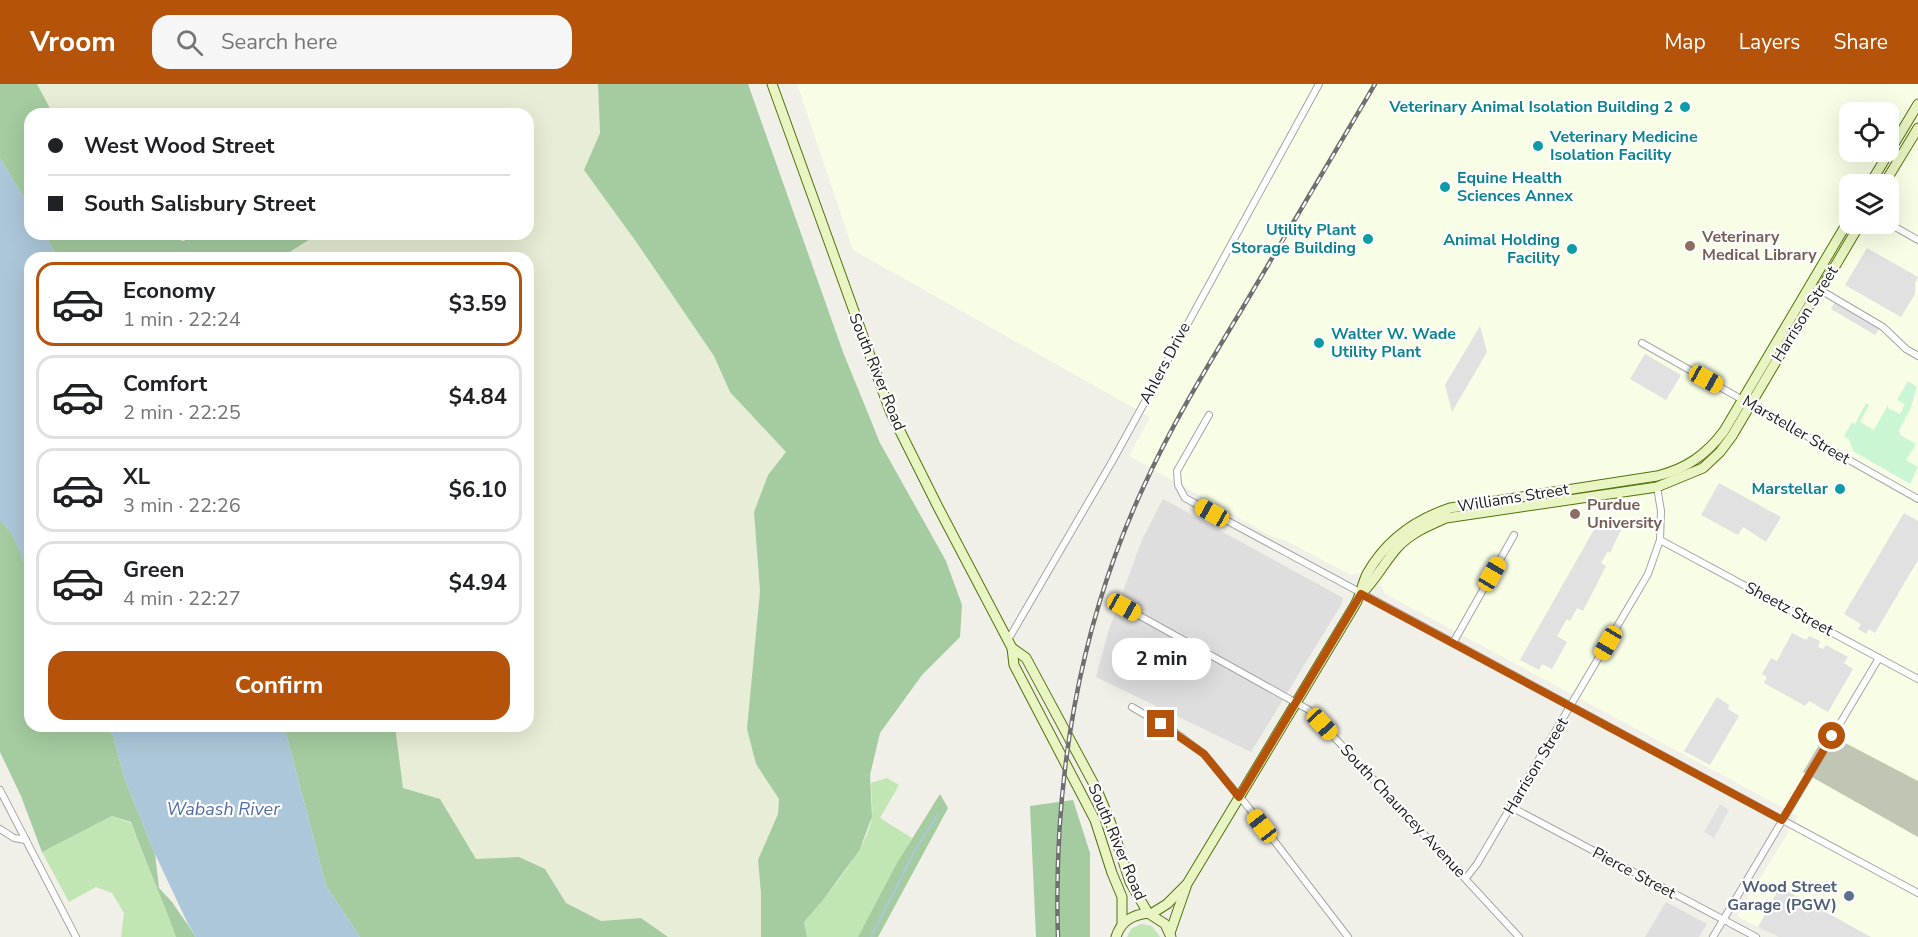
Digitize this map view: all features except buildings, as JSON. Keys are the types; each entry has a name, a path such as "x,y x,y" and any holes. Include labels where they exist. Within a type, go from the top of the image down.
{"main road":[{"name":"South River Road","path":"772,84 890,411 1010,644 1014,665 1095,820 1122,897 1122,924"},
{"path":"1876,174 1918,104"},
{"path":"1890,174 1918,128"},
{"name":"Harrison Street","path":"1747,402 1810,284 1840,234"},
{"name":"Harrison Street","path":"1747,402 1854,234"},
{"name":"Williams Street","path":"1170,935 1187,884 1361,594 1374,581 1398,546 1418,530 1446,518 1658,487 1703,468 1720,452 1732,436 1747,402"},
{"name":"Williams Street","path":"1361,594 1366,577 1383,550 1408,526 1422,518 1450,508 1673,472 1691,463 1714,444 1747,402"},
{"name":"South River Road","path":"1010,644 1026,658 1096,790 1110,821 1130,882 1149,914 1165,924 1170,935"},
{"name":"Williams Street","path":"1122,924 1130,918 1149,914 1167,904 1187,884"},
{"path":"1116,937 1122,924"}],"street":[{"name":"Ahlers Drive","path":"1010,644 1319,84"},
{"path":"1899,229 1918,240"},
{"path":"1810,284 1883,327 1906,349 1918,356"},
{"name":"Marsteller Street","path":"1642,342 1918,499"},
{"path":"1209,415 1178,471 1178,484 1185,498 1918,893"},
{"name":"Harrison Street","path":"1466,878 1477,864 1571,707 1648,574 1660,540 1661,511 1658,487"},
{"path":"1453,643 1514,535"},
{"name":"Sheetz Street","path":"1660,540 1918,679"},
{"name":"South Chauncey Avenue","path":"1124,607 1309,710 1519,937"},
{"path":"1713,937 1879,658"},
{"path":"1132,707 1199,749 1348,937"},
{"path":"0,790 76,937"},
{"name":"Pierce Street","path":"1511,807 1756,937"},
{"path":"0,829 14,838 26,840"}],"shaded area":[{"path":"37,84 598,84 600,133 585,170 714,356 730,392 786,452 768,475 754,512 760,591 748,729 756,764 779,799 778,814 758,860 761,937 668,937 641,918 601,921 566,903 545,869 519,857 476,860 440,799 403,788 396,732 534,732 534,252 290,252 308,240 534,240 534,108 50,108"},
{"name":"Purdue University","path":"797,84 1918,84 1918,937 1777,937 1737,916 1798,816 1384,593 1382,586 1358,573 1351,575 1286,541 1271,536 1129,456 1150,417 853,250"},
{"path":"1867,248 1918,277 1915,283 1915,294 1901,317 1845,285"},
{"path":"1834,303 1879,329 1875,335 1831,309"},
{"path":"1480,326 1487,352 1452,412 1445,385"},
{"path":"1645,354 1681,375 1666,400 1630,379"},
{"path":"1719,483 1781,517 1766,542 1743,527 1738,535 1701,515"},
{"path":"1163,499 1343,598 1341,605 1251,752 1096,677 1109,629 1142,540"},
{"path":"1904,513 1918,521 1918,560 1875,633 1869,629 1866,634 1858,629 1861,624 1844,614"},
{"path":"1600,519 1621,530 1610,553 1608,551 1601,563 1606,566 1583,611 1577,608 1570,621 1567,619 1557,636 1567,642 1552,669 1542,664 1539,670 1520,660"},
{"path":"1792,633 1806,640 1809,636 1820,641 1818,647 1823,649 1826,645 1848,657 1844,663 1853,669 1828,712 1809,701 1805,706 1764,683 1767,677 1762,674 1771,658 1777,661"},
{"path":"1717,697 1729,705 1728,709 1739,716 1710,765 1684,751"},
{"path":"1826,733 1918,781 1918,837 1803,772"},
{"path":"1720,804 1729,810 1714,838 1704,832"},
{"path":"1780,887 1871,937 1778,937 1758,927"},
{"path":"1666,902 1707,924 1699,937 1645,937"}],"green space":[{"path":"0,84 37,84 50,108 24,108 24,198 0,158"},
{"path":"598,84 748,84 843,352 880,443 946,561 962,605 960,637 922,675 880,733 870,775 872,817 859,851 804,922 807,937 761,937 758,860 778,814 779,799 756,764 747,729 760,591 754,512 768,475 786,452 730,392 714,356 584,170 600,133"},
{"path":"48,240 308,240 290,252 54,252"},
{"path":"1908,381 1917,387 1910,410 1899,430 1900,435 1916,444 1906,460 1918,467 1910,484 1853,451 1849,439 1844,436 1852,422 1855,424 1866,403 1869,405 1860,422 1874,430 1888,405 1888,408 1900,414 1905,404 1897,400"},
{"path":"0,519 12,534 24,561 24,732 111,732 125,780 155,854 159,888 172,902 196,937 176,937 131,822 112,816 42,852 21,796 0,752"},
{"path":"286,732 396,732 403,788 440,799 476,859 519,857 545,869 566,903 601,921 641,918 668,937 360,937 326,886"},
{"path":"887,778 899,785 880,818 912,838 858,937 807,937 804,922 845,872 869,828 872,816 871,783"},
{"path":"940,794 948,808 878,937 858,937 897,863"},
{"path":"1073,800 1090,853 1090,937 1036,937 1030,806"},
{"path":"112,816 131,823 176,937 121,937 124,913 112,893 96,887 69,902 42,852"},
{"path":"1141,924 1152,926 1160,937 1127,937 1131,929"}],"water":[{"path":"0,158 24,198 24,240 48,240 54,252 24,252 24,562 12,534 0,520"},
{"name":"Wabash River","path":"111,732 286,732 326,886 360,937 196,937 155,854 125,780"}],"waterway":[{"path":"871,937 915,850 938,814"}],"railway":[{"path":"1058,937 1060,822 1074,707 1086,651 1120,541 1165,442 1190,397 1375,84"}],"place":[{"name":"Veterinary Animal Isolation Building 2","path":"1685,107"},
{"name":"Veterinary Medicine Isolation Facility","path":"1538,146"},
{"name":"Equine Health Sciences Annex","path":"1445,187"},
{"name":"Utility Plant Storage Building","path":"1368,239"},
{"name":"Veterinary Medical Library","path":"1690,246"},
{"name":"Animal Holding Facility","path":"1572,249"},
{"name":"Walter W. Wade Utility Plant","path":"1319,343"},
{"name":"Marstellar","path":"1840,489"},
{"name":"Purdue University","path":"1575,514"},
{"name":"Wood Street Garage (PGW)","path":"1849,896"}],"route":[{"path":"1161,724 1204,754 1239,797 1361,594 1782,820 1832,736"}]}
